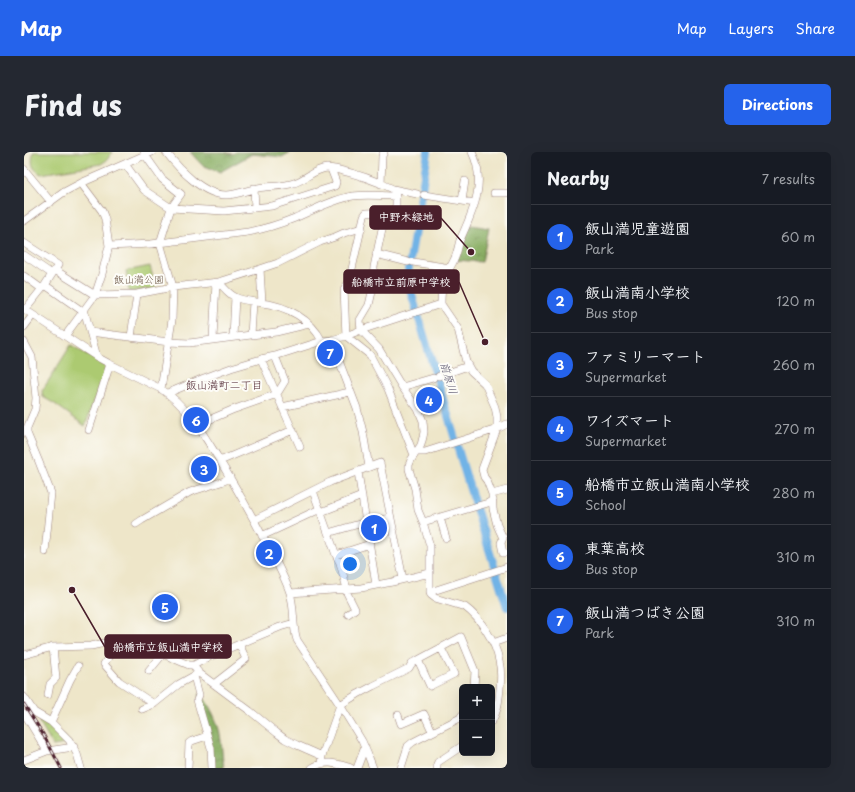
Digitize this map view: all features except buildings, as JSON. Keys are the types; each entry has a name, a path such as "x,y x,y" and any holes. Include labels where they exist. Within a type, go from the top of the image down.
{"street":[{"path":"166,152 193,180 210,192 219,195 245,192 254,188 295,183 318,170 327,168 341,170 381,184 394,193 396,206 382,229 376,254 369,305 360,320 361,330 379,349 402,387 418,409 423,421 424,432 421,445 411,460 409,469 415,489 418,510 430,546 430,592 435,598 465,607 469,610 478,619 493,643 499,660 503,701 492,720"},
{"path":"381,184 382,156 384,152"},
{"path":"472,152 477,166 478,193 476,203 454,261 444,279 441,304 458,329 468,366 484,384 495,407 497,429 482,469 493,497 492,509 503,538 501,543 503,553 507,553"},
{"path":"24,221 64,192 147,153 162,179 181,194 170,208 160,242 173,287 172,320 161,389"},
{"path":"125,164 144,190 170,208 224,211 272,206 335,186 336,182 331,169"},
{"path":"24,169 51,202"},
{"path":"462,201 465,181"},
{"path":"65,336 95,295 102,274 108,246 106,225 102,211 82,183"},
{"path":"254,188 256,208"},
{"path":"108,246 134,246 263,229 352,196 394,193 421,194 476,203"},
{"path":"494,193 507,193"},
{"path":"392,212 366,213 349,282 344,289 346,336 370,355 378,369 416,453"},
{"path":"24,255 95,295 137,294 173,287 217,283 278,263 320,242 362,228"},
{"path":"24,243 58,265 44,287 25,309 97,357 168,393 197,425 230,478 284,577 294,610 295,634 298,640 365,747 373,768"},
{"path":"376,254 411,262 450,268"},
{"path":"260,269 262,303"},
{"path":"24,276 85,313 97,357"},
{"path":"217,283 235,297 252,302 273,305 301,317 318,333 322,341"},
{"path":"213,339 217,283"},
{"path":"131,337 137,294"},
{"path":"232,337 235,297"},
{"path":"251,334 252,302"},
{"path":"168,393 204,378 261,359 322,341 346,336 441,304"},
{"path":"24,327 34,315"},
{"path":"90,332 169,342 189,343 276,332 309,324"},
{"path":"331,340 357,408 369,467"},
{"path":"24,342 32,357 36,398 35,409 27,428 27,433 51,493 45,552"},
{"path":"197,425 232,410 277,394 285,381 275,356"},
{"path":"261,359 300,447"},
{"path":"89,430 110,364"},
{"path":"402,387 468,366"},
{"path":"282,408 350,392"},
{"path":"416,453 425,452 497,429 507,424"},
{"path":"220,461 293,430"},
{"path":"254,520 330,482 380,463 403,579"},
{"path":"358,472 376,585"},
{"path":"136,524 190,492 230,478"},
{"path":"423,522 488,503 493,497 507,490"},
{"path":"313,491 340,563 346,589 355,609 348,614"},
{"path":"262,536 320,510 362,496"},
{"path":"328,533 366,522 391,518"},
{"path":"440,518 446,538"},
{"path":"336,555 370,544"},
{"path":"430,592 507,567"},
{"path":"290,593 346,589 376,585 430,573"},
{"path":"24,655 53,647 91,646 119,640 163,654 189,665 194,665 239,644 280,627 294,623"},
{"path":"318,764 340,706 372,686 409,668 412,663 461,637 475,671 474,684"},
{"path":"493,643 507,638"},
{"path":"119,640 104,664 119,681 154,704"},
{"path":"214,684 246,659 239,644"},
{"path":"48,695 50,684 56,678 53,647"},
{"path":"418,660 430,686 454,674 441,648"},
{"path":"149,671 163,654"},
{"path":"194,665 199,695 197,700 211,748 212,768"},
{"path":"51,722 78,666"},
{"path":"142,709 154,704 179,684 196,675"},
{"path":"196,675 214,684 285,739 297,746 318,764 330,763 351,768"},
{"path":"24,697 34,712 51,722 70,740 78,754 82,768"},
{"path":"24,713 47,751"},
{"path":"398,715 401,724 424,714 432,731"},
{"path":"401,768 408,746 418,738 459,718"},
{"path":"188,768 190,742 207,736"},
{"path":"24,760 47,751 74,746"},
{"path":"357,768 365,747"},
{"path":"437,768 438,762 459,748"}],"green space":[{"path":"33,152 112,152 107,160 101,164 41,174 33,167"},
{"path":"190,152 224,152 233,154 236,152 291,152 282,157 252,154 220,172 202,165"},
{"path":"471,225 489,228 482,262 456,260"},
{"name":"飯山満公園","path":"150,266 156,289 129,292 126,271"},
{"path":"329,342 336,362 331,364 324,344"},
{"path":"71,345 107,367 85,426 43,397 42,391"},
{"path":"201,694 213,713 219,729 224,768 214,768 199,695"},
{"path":"43,719 71,743 53,746 39,722"}],"waterway":[{"name":"前原川","path":"428,152 407,279 507,607"}],"railway":[{"path":"24,704 43,734 61,768"}],"place":[{"name":"中野木緑地","path":"471,252"},
{"name":"船橋市立前原中学校","path":"485,342"},
{"name":"飯山満つばき公園","path":"330,353"},
{"name":"ワイズマート","path":"429,400"},
{"name":"東葉高校","path":"196,420"},
{"name":"ファミリーマート","path":"204,469"},
{"name":"飯山満児童遊園","path":"374,528"},
{"name":"飯山満南小学校","path":"269,553"},
{"name":"船橋市立飯山満中学校","path":"72,590"},
{"name":"船橋市立飯山満南小学校","path":"165,607"}],"district":[{"name":"飯山満町二丁目","path":"224,385"}]}
